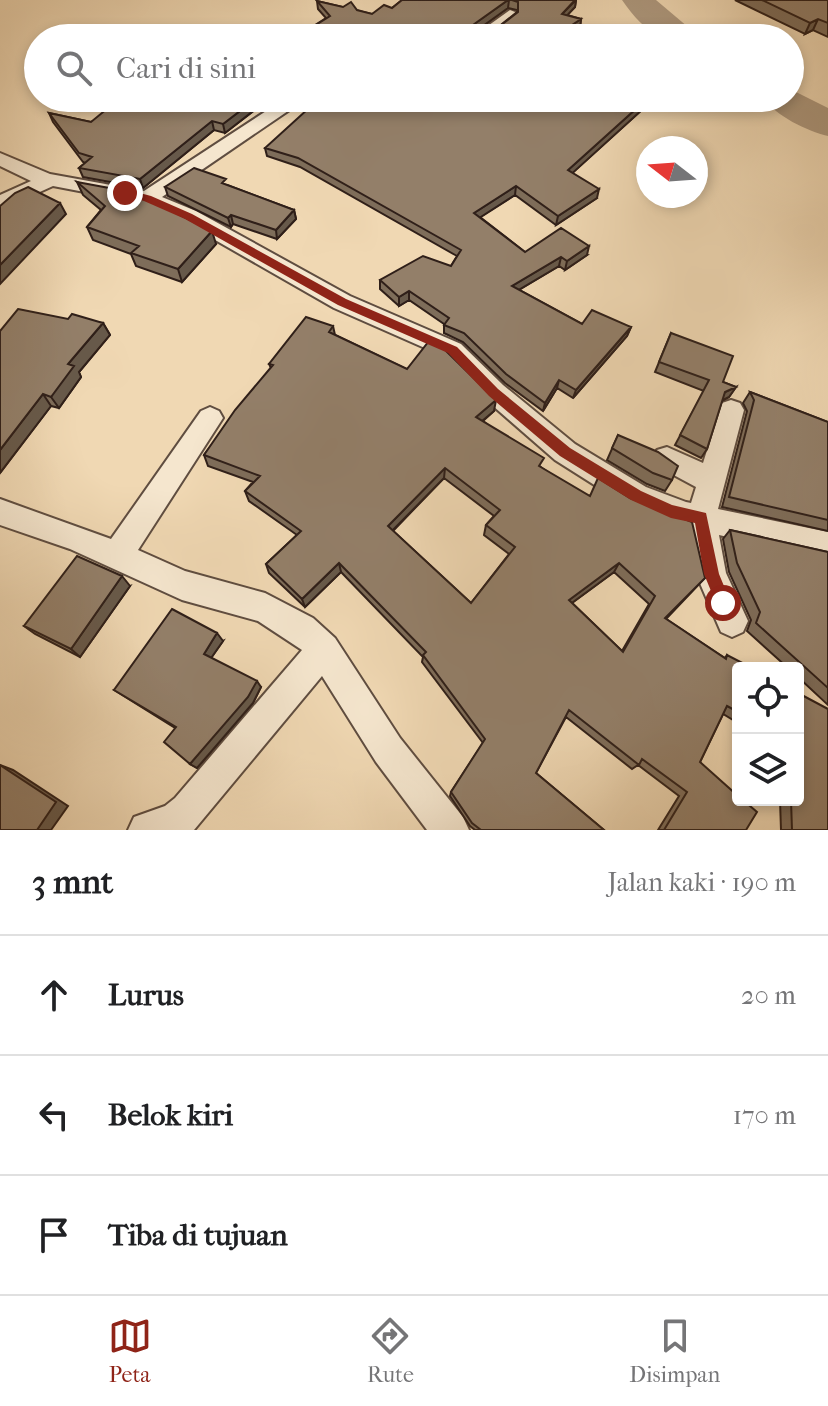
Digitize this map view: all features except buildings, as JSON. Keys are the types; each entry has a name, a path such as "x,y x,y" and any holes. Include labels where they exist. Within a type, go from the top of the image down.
{"street":[{"path":"498,24 510,15"},
{"path":"147,198 277,112"},
{"path":"0,159 48,181 75,183 147,198 189,216 342,302 452,350 494,392 565,452 636,496 671,511 828,546"},
{"path":"0,204 15,194 48,181"},
{"path":"731,410 701,518 711,574 732,621"},
{"path":"117,556 210,418"},
{"path":"667,458 711,481"},
{"path":"0,512 77,538 182,585 265,608 302,629 324,649 388,750 450,830"},
{"path":"147,830 168,825 188,811 324,649"}],"waterway":[{"path":"638,0 664,24"},
{"path":"804,110 828,124"}],"route":[{"path":"125,193 147,198 189,216 342,302 452,350 494,392 565,452 636,496 671,511 701,518 711,574 723,603"}]}
